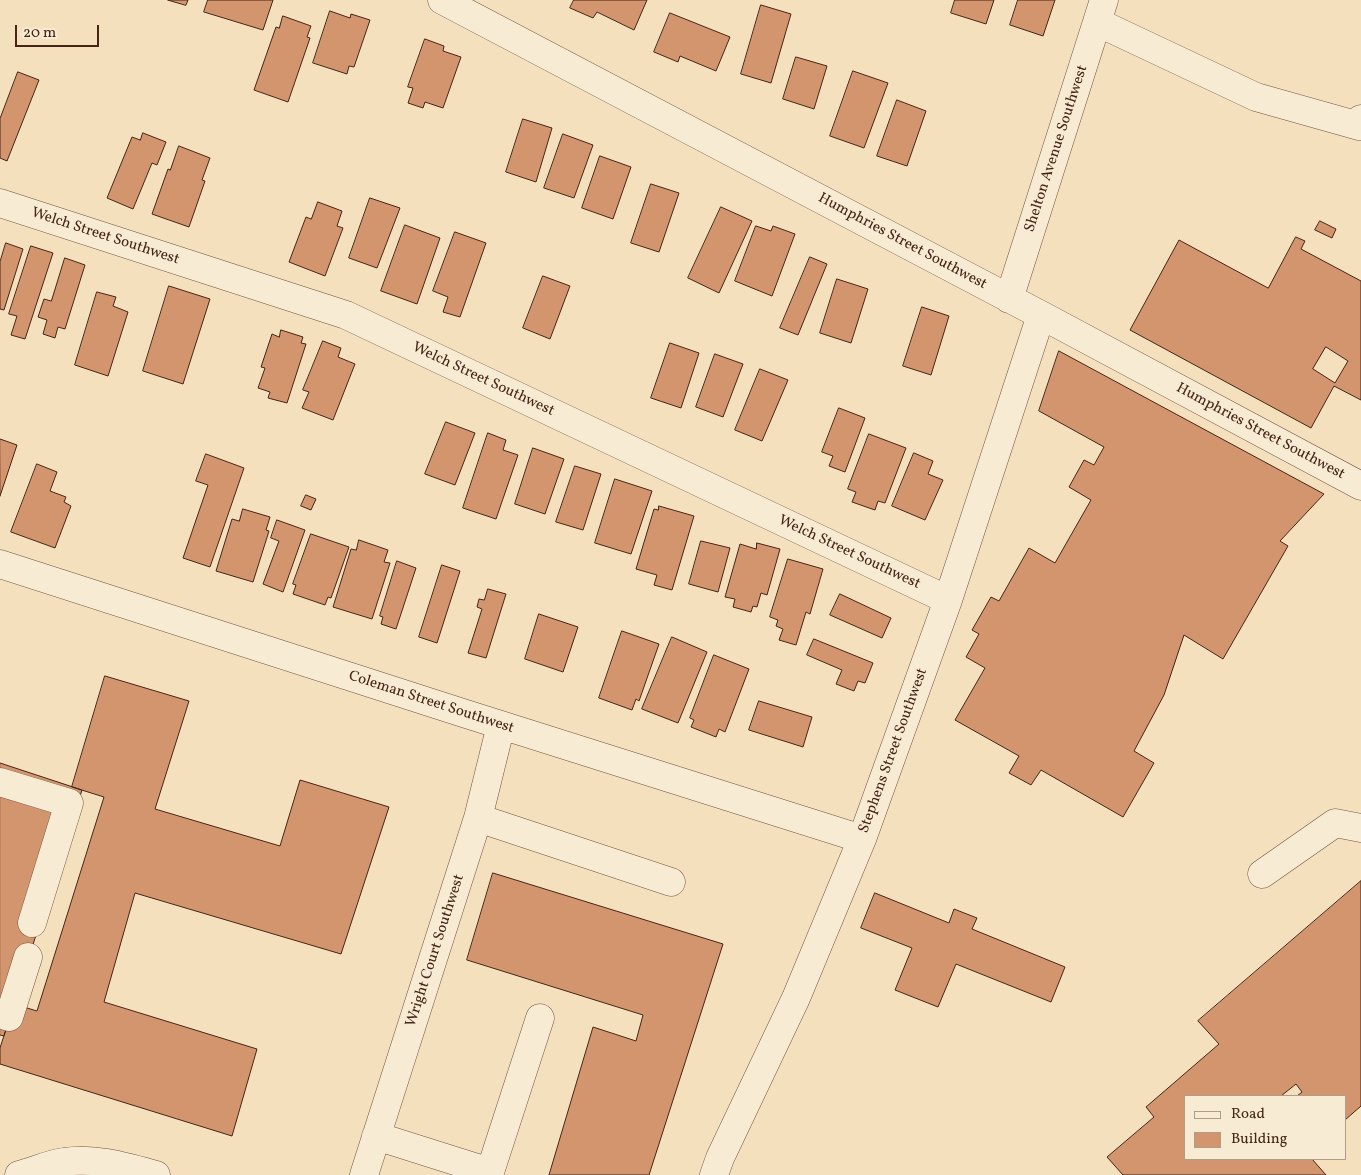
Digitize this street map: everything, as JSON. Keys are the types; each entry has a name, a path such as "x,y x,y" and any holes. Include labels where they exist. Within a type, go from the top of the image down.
{"street":[{"name":"Humphries Street Southwest","path":"442,0 1041,315 1361,486"},
{"name":"Shelton Avenue Southwest","path":"1009,299 1101,11"},
{"path":"1101,11 1256,97 1359,126 1361,119"},
{"name":"Welch Street Southwest","path":"0,203 346,316 948,600"},
{"name":"Stephens Street Southwest","path":"714,1175 720,1158 796,998 862,839 948,600 1041,315"},
{"name":"Coleman Street Southwest","path":"0,564 502,726 862,839"},
{"name":"Wright Court Southwest","path":"364,1175 478,818 502,726"},
{"path":"0,782 69,803 32,923"},
{"path":"478,818 671,882"},
{"path":"1262,874 1334,823 1361,828"},
{"path":"0,1014 9,1017 28,957"},
{"path":"376,1136 490,1174 540,1018"},
{"path":"19,1175 64,1162 94,1160 156,1175"}],"building":[{"path":"168,0 188,0 186,5"},
{"path":"208,0 273,0 263,30 204,12"},
{"path":"574,0 647,0 634,30 597,12 593,18 570,8"},
{"path":"955,0 994,0 986,24 951,13"},
{"path":"1018,0 1055,0 1043,36 1010,25"},
{"path":"761,5 791,14 771,83 741,74"},
{"path":"330,11 350,18 351,14 370,20 354,67 349,66 347,74 313,63"},
{"path":"670,13 730,37 716,71 680,56 678,62 654,52"},
{"path":"283,16 311,26 307,37 310,38 288,102 254,90 276,27 279,28"},
{"path":"425,39 444,46 443,51 461,57 443,108 425,102 423,108 408,103 413,88 408,87"},
{"path":"796,57 827,66 814,109 783,99"},
{"path":"853,71 888,83 864,148 830,136"},
{"path":"18,72 39,80 7,161 0,158 0,119"},
{"path":"897,100 926,111 907,166 877,156"},
{"path":"523,119 552,128 536,182 506,172"},
{"path":"143,133 166,142 157,165 152,163 133,209 107,198 132,137 140,140"},
{"path":"563,134 593,145 574,198 544,188"},
{"path":"179,146 210,158 202,180 205,181 189,227 152,214 168,169 170,170"},
{"path":"600,156 631,167 613,219 582,208"},
{"path":"651,184 679,193 659,252 631,243"},
{"path":"370,198 400,208 377,268 349,258"},
{"path":"318,202 342,211 337,226 343,228 325,276 289,262 306,217 311,219"},
{"path":"721,207 752,221 719,293 688,278"},
{"path":"1320,221 1336,229 1332,238 1315,230"},
{"path":"405,225 440,238 417,304 381,291"},
{"path":"756,226 771,231 773,226 795,234 772,296 735,281"},
{"path":"455,232 486,243 460,317 443,312 448,297 433,291"},
{"path":"1296,237 1305,241 1301,249 1361,281 1361,400 1334,386 1311,428 1130,330 1179,240 1268,288","holes":["1326,347 1348,361 1335,383 1313,369"]},
{"path":"6,243 23,249 4,310 0,309 0,262"},
{"path":"31,246 53,253 25,339 11,335 17,316 9,314"},
{"path":"810,257 827,264 798,335 780,328"},
{"path":"65,258 85,265 65,329 58,327 55,338 43,334 47,320 38,317 44,299 51,301"},
{"path":"543,276 570,286 550,339 523,328"},
{"path":"837,279 868,289 851,343 820,333"},
{"path":"169,286 210,299 183,384 143,371"},
{"path":"97,292 116,297 113,306 128,312 108,376 75,365"},
{"path":"922,307 949,316 931,375 903,366"},
{"path":"281,330 303,337 301,343 306,344 287,403 268,398 270,392 258,388 265,368 261,367 272,334 279,337"},
{"path":"323,341 341,348 338,357 355,364 333,420 302,408 309,392 303,390"},
{"path":"670,343 699,353 681,408 651,398"},
{"path":"1059,351 1324,494 1280,541 1288,546 1223,659 1184,635 1164,695 1134,751 1154,763 1123,817 1041,770 1031,785 1009,773 1019,756 955,720 985,668 966,657 979,634 972,630 991,597 999,601 1029,548 1055,563 1091,500 1069,487 1084,460 1094,465 1104,447 1039,411"},
{"path":"715,354 743,364 723,417 696,407"},
{"path":"760,369 788,380 762,441 735,430"},
{"path":"839,408 865,418 845,472 829,466 833,456 822,452"},
{"path":"446,422 475,433 455,485 425,474"},
{"path":"488,433 506,440 503,450 518,455 496,519 463,508"},
{"path":"869,434 906,448 885,503 878,501 875,510 852,502 856,492 848,489"},
{"path":"0,439 17,445 0,496"},
{"path":"533,448 564,459 545,514 515,504"},
{"path":"914,453 933,461 928,474 943,480 925,520 892,506"},
{"path":"206,454 244,468 210,567 183,558 208,485 196,481"},
{"path":"37,464 57,472 50,491 66,497 64,502 71,506 55,548 11,532"},
{"path":"575,466 601,474 583,530 556,522"},
{"path":"615,479 652,491 631,554 595,543"},
{"path":"306,495 316,499 311,510 301,506"},
{"path":"659,506 694,516 672,590 654,585 657,575 636,569 654,509 658,510"},
{"path":"243,509 270,517 266,530 269,531 253,582 216,571 232,519 239,521"},
{"path":"277,520 305,530 283,592 263,584 279,541 271,538"},
{"path":"311,534 349,547 331,598 328,597 325,605 293,594 296,585 293,584"},
{"path":"359,540 388,550 384,562 390,563 372,619 333,607 351,549 356,550"},
{"path":"701,541 730,548 718,592 689,584"},
{"path":"757,543 780,549 767,595 761,593 757,607 753,606 751,612 733,607 735,599 725,597 740,544 756,549"},
{"path":"788,559 823,569 810,614 806,612 796,645 779,640 783,629 776,626 778,620 770,617"},
{"path":"397,561 416,568 396,629 381,624 383,617 380,616"},
{"path":"442,565 460,571 437,643 419,637"},
{"path":"488,589 506,594 486,658 468,653 482,609 477,607 479,599 484,600"},
{"path":"840,594 891,618 882,638 830,615"},
{"path":"539,614 578,627 563,672 525,659"},
{"path":"622,631 659,644 639,701 636,699 632,710 599,698"},
{"path":"672,637 707,652 678,723 642,709"},
{"path":"814,639 873,663 865,683 858,681 854,691 836,684 842,670 807,655"},
{"path":"714,655 749,669 725,732 719,729 716,737 691,727 694,720 690,718"},
{"path":"105,676 189,701 155,809 280,846 300,780 389,807 341,954 135,893 104,1002 257,1049 232,1136 0,1064 0,1048 14,1004 37,1011 104,797 72,787"},
{"path":"759,701 812,717 803,747 749,730"},
{"path":"0,763 82,790 4,1036 0,1035"},
{"path":"493,873 723,944 649,1175 549,1175 593,1027 636,1041 643,1015 467,960"},
{"path":"1361,881 1361,1106 1346,1119 1346,1095 1298,1095 1302,1092 1296,1084 1282,1095 1184,1095 1184,1160 1313,1160 1326,1175 1123,1175 1107,1157 1154,1117 1146,1107 1219,1044 1198,1021"},
{"path":"875,893 949,923 954,909 977,918 972,929 1065,967 1051,1002 956,964 938,1007 895,990 912,948 861,928"}]}
